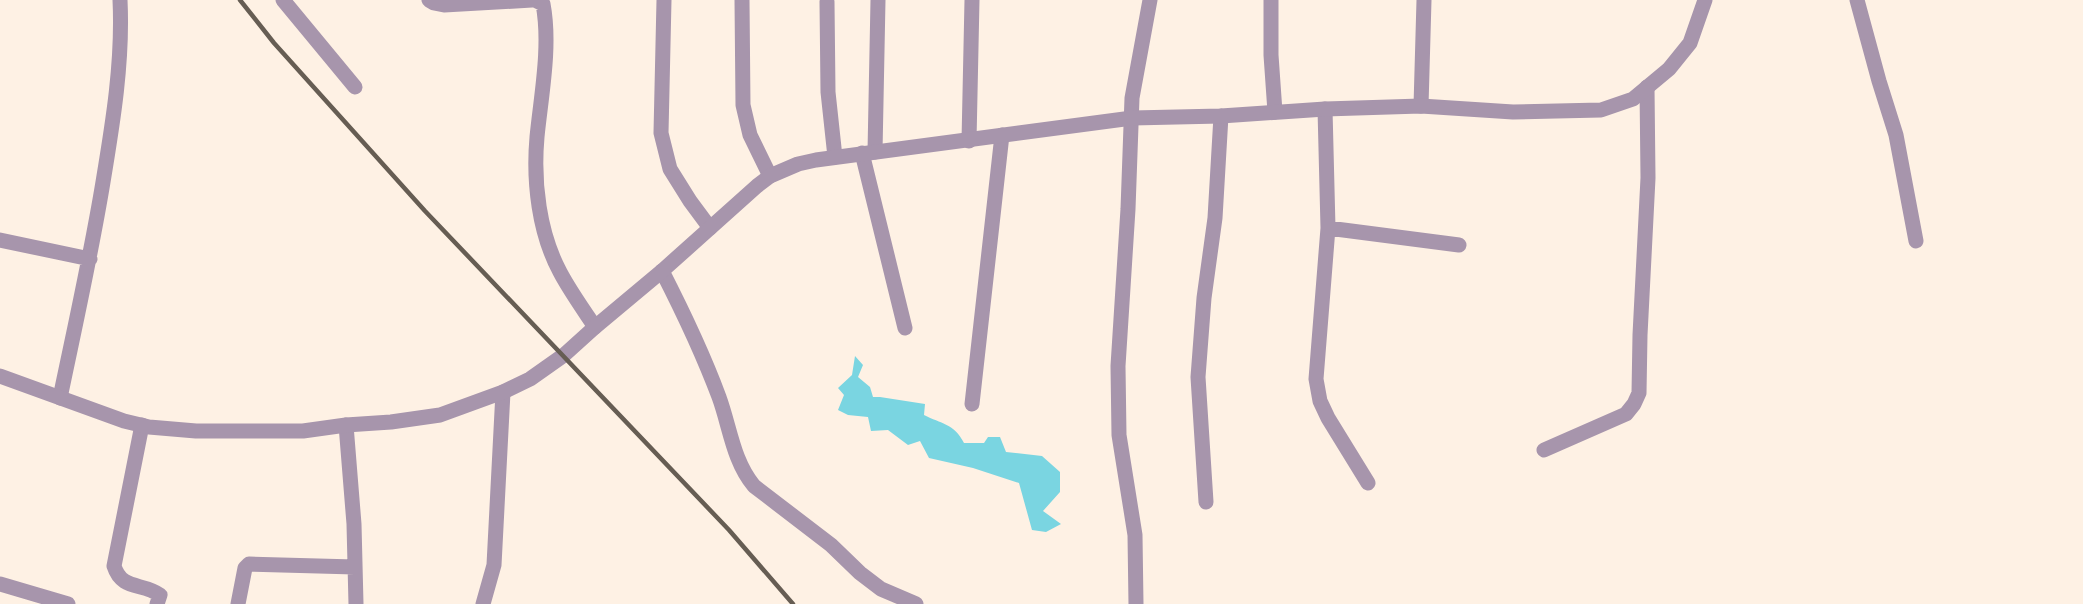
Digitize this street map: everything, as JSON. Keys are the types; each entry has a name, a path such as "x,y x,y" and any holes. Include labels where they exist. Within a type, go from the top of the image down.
{"street":[{"path":"60,398 90,259 111,138 121,55 120,0"},
{"path":"283,0 355,87"},
{"path":"429,0 444,5 537,0 543,7 544,71 535,173 540,208 550,250 560,272 595,327"},
{"path":"664,0 661,133 670,169 710,228"},
{"path":"742,0 742,105 750,135 770,176"},
{"path":"878,0 868,152 905,328"},
{"path":"969,141 972,0"},
{"path":"1136,604 1135,535 1119,435 1119,336 1128,209 1133,84 1150,0"},
{"path":"1271,0 1271,56 1275,112"},
{"path":"1421,106 1424,0"},
{"path":"0,376 142,425 196,431 303,431 392,422 440,414 503,392 530,379 564,355 663,271 748,193 770,176 798,165 868,152 969,141 1132,118 1421,106 1514,112 1601,110 1633,99 1670,69 1690,43 1705,0"},
{"path":"1857,0 1896,135 1916,241"},
{"path":"827,2 828,92 835,157"},
{"path":"1544,450 1626,414 1639,393 1648,178 1647,87"},
{"path":"1325,110 1328,228 1316,379 1320,401 1328,418 1368,483"},
{"path":"1206,502 1198,377 1204,298 1215,218 1221,116"},
{"path":"972,404 1002,135"},
{"path":"1328,228 1459,244"},
{"path":"0,240 90,259"},
{"path":"663,271 710,373 737,457 747,477 754,486 831,545 860,573 881,589 916,604"},
{"path":"483,604 494,565 503,392"},
{"path":"142,425 114,566 121,581 153,590 160,595 157,604"},
{"path":"346,425 354,524 356,604"},
{"path":"238,604 245,568 249,564 355,567"},
{"path":"0,584 68,604"}],"water":[{"path":"855,356 863,365 858,377 870,387 873,397 925,404 924,415 956,431 964,443 984,443 988,437 1000,437 1006,452 1042,456 1060,472 1060,492 1043,511 1061,524 1046,532 1032,530 1019,483 973,468 929,458 920,441 908,445 888,430 871,431 868,417 848,415 838,410 844,395 838,388 852,375"}],"railway":[{"path":"240,0 274,43 425,211 729,530 793,604"}]}
